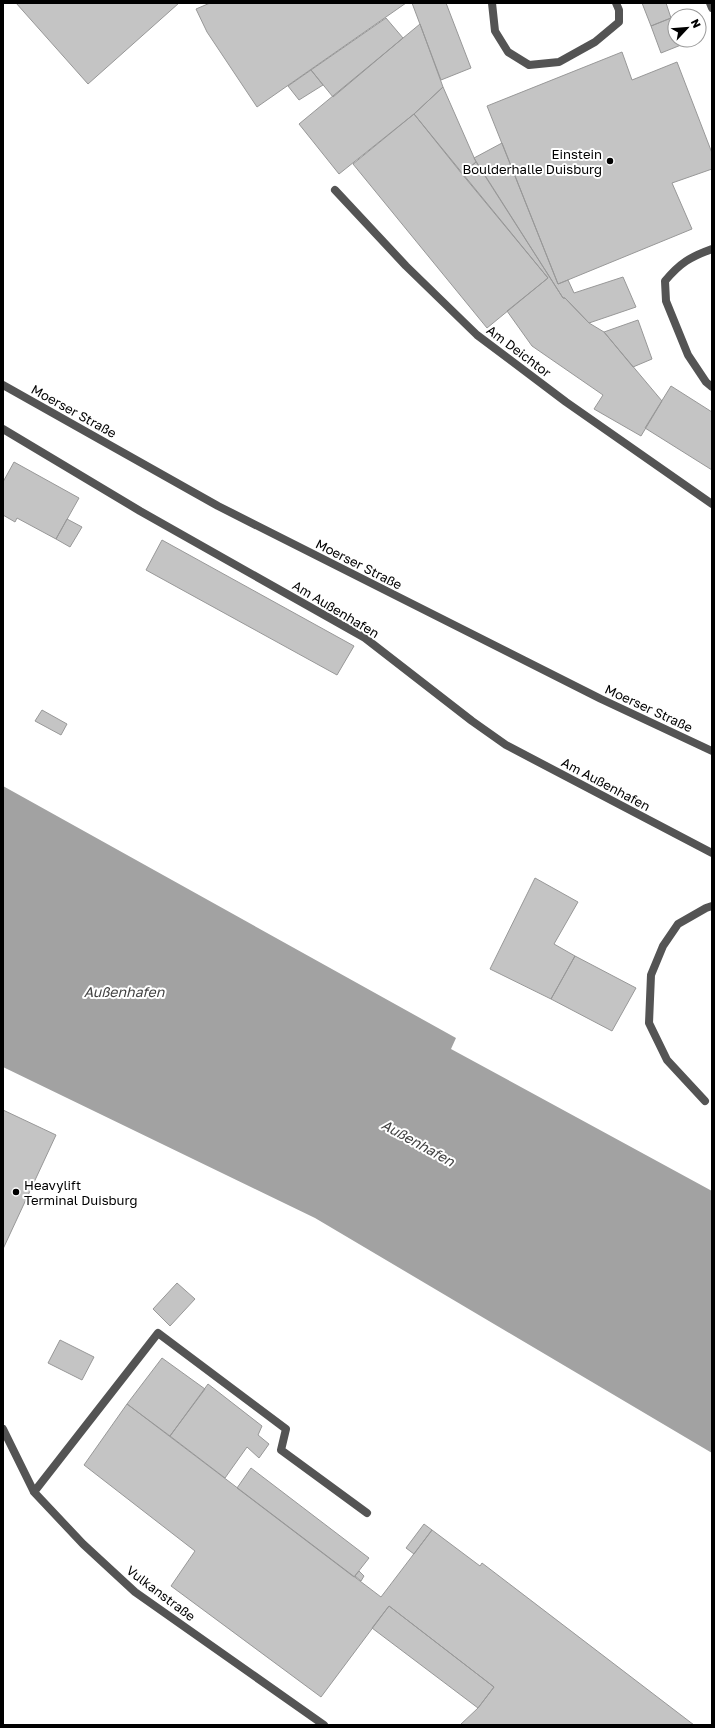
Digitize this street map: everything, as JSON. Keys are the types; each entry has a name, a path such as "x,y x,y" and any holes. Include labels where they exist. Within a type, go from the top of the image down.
{"street":[{"path":"492,3 495,31 498,37 508,52 529,65 559,62 595,42 619,22 619,10 616,3"},
{"path":"710,3 712,8"},
{"name":"Am Deichtor","path":"335,190 406,266 477,335 566,402 712,504"},
{"path":"712,249 693,256 676,268 665,282 666,301 688,355 706,382 712,387"},
{"name":"Moerser Straße","path":"3,385 218,506 594,696 712,751"},
{"name":"Am Außenhafen","path":"3,429 140,511 365,638 472,721 506,745 712,853"},
{"path":"705,1101 667,1060 649,1023 651,975 663,946 678,924 712,906"},
{"path":"34,1492 158,1332 286,1429 281,1450 367,1513"},
{"name":"Vulkanstraße","path":"3,1430 5,1440 34,1492 83,1544 135,1592 324,1725"}],"water":[{"name":"Außenhafen","path":"3,786 456,1038 451,1049 712,1191 712,1453 315,1218 3,1067"}],"building":[{"path":"16,3 179,3 88,84"},
{"path":"210,3 406,3 257,107 207,32 196,9"},
{"path":"412,3 446,3 471,68 441,80"},
{"path":"642,3 666,3 668,8 667,20 651,26"},
{"path":"386,18 403,38 333,97 311,70"},
{"path":"667,20 667,48 674,48 661,53 651,26"},
{"path":"420,24 443,87 414,114 339,174 299,124"},
{"name":"Einstein Boulderhalle Duisburg","path":"622,52 632,80 677,62 712,153 712,169 672,183 692,229 558,284 487,106"},
{"path":"311,70 323,85 299,100 288,86"},
{"path":"443,87 476,162 462,174 414,114"},
{"path":"414,114 548,278 487,328 353,164"},
{"path":"502,143 558,284 568,280 574,293 623,277 636,307 589,323 565,298 563,298 474,158"},
{"path":"476,162 563,298 565,298 589,323 604,332 662,401 641,436 594,409 603,395 532,346 507,311 548,278 462,174"},
{"path":"638,320 652,359 633,367 604,332"},
{"path":"671,386 712,412 712,470 645,428"},
{"path":"14,462 79,498 56,539 17,518 15,522 3,515 3,482"},
{"path":"67,519 82,527 70,547 56,539"},
{"path":"162,540 354,646 337,675 146,570"},
{"path":"42,710 67,724 61,735 35,721"},
{"path":"535,878 578,902 554,944 575,956 551,999 490,969"},
{"path":"575,956 636,988 612,1031 551,999"},
{"name":"Heavylift Terminal Duisburg","path":"3,1110 56,1135 3,1249"},
{"path":"177,1283 195,1299 170,1326 153,1309"},
{"path":"60,1340 94,1357 82,1380 48,1363"},
{"path":"162,1358 205,1389 170,1436 127,1404"},
{"path":"208,1384 262,1426 258,1435 269,1444 259,1458 247,1447 225,1478 170,1436"},
{"path":"127,1404 381,1597 432,1530 480,1566 482,1563 694,1725 460,1725 478,1708 494,1687 389,1606 321,1697 171,1586 195,1551 84,1465"},
{"path":"251,1468 369,1558 354,1577 237,1488"},
{"path":"424,1524 432,1530 414,1554 406,1548"},
{"path":"359,1571 364,1576 361,1581 355,1576"},
{"path":"389,1606 494,1687 478,1708 372,1628"}],"place":[{"name":"Einstein Boulderhalle Duisburg","path":"610,161"},
{"name":"Heavylift Terminal Duisburg","path":"16,1192"}]}
